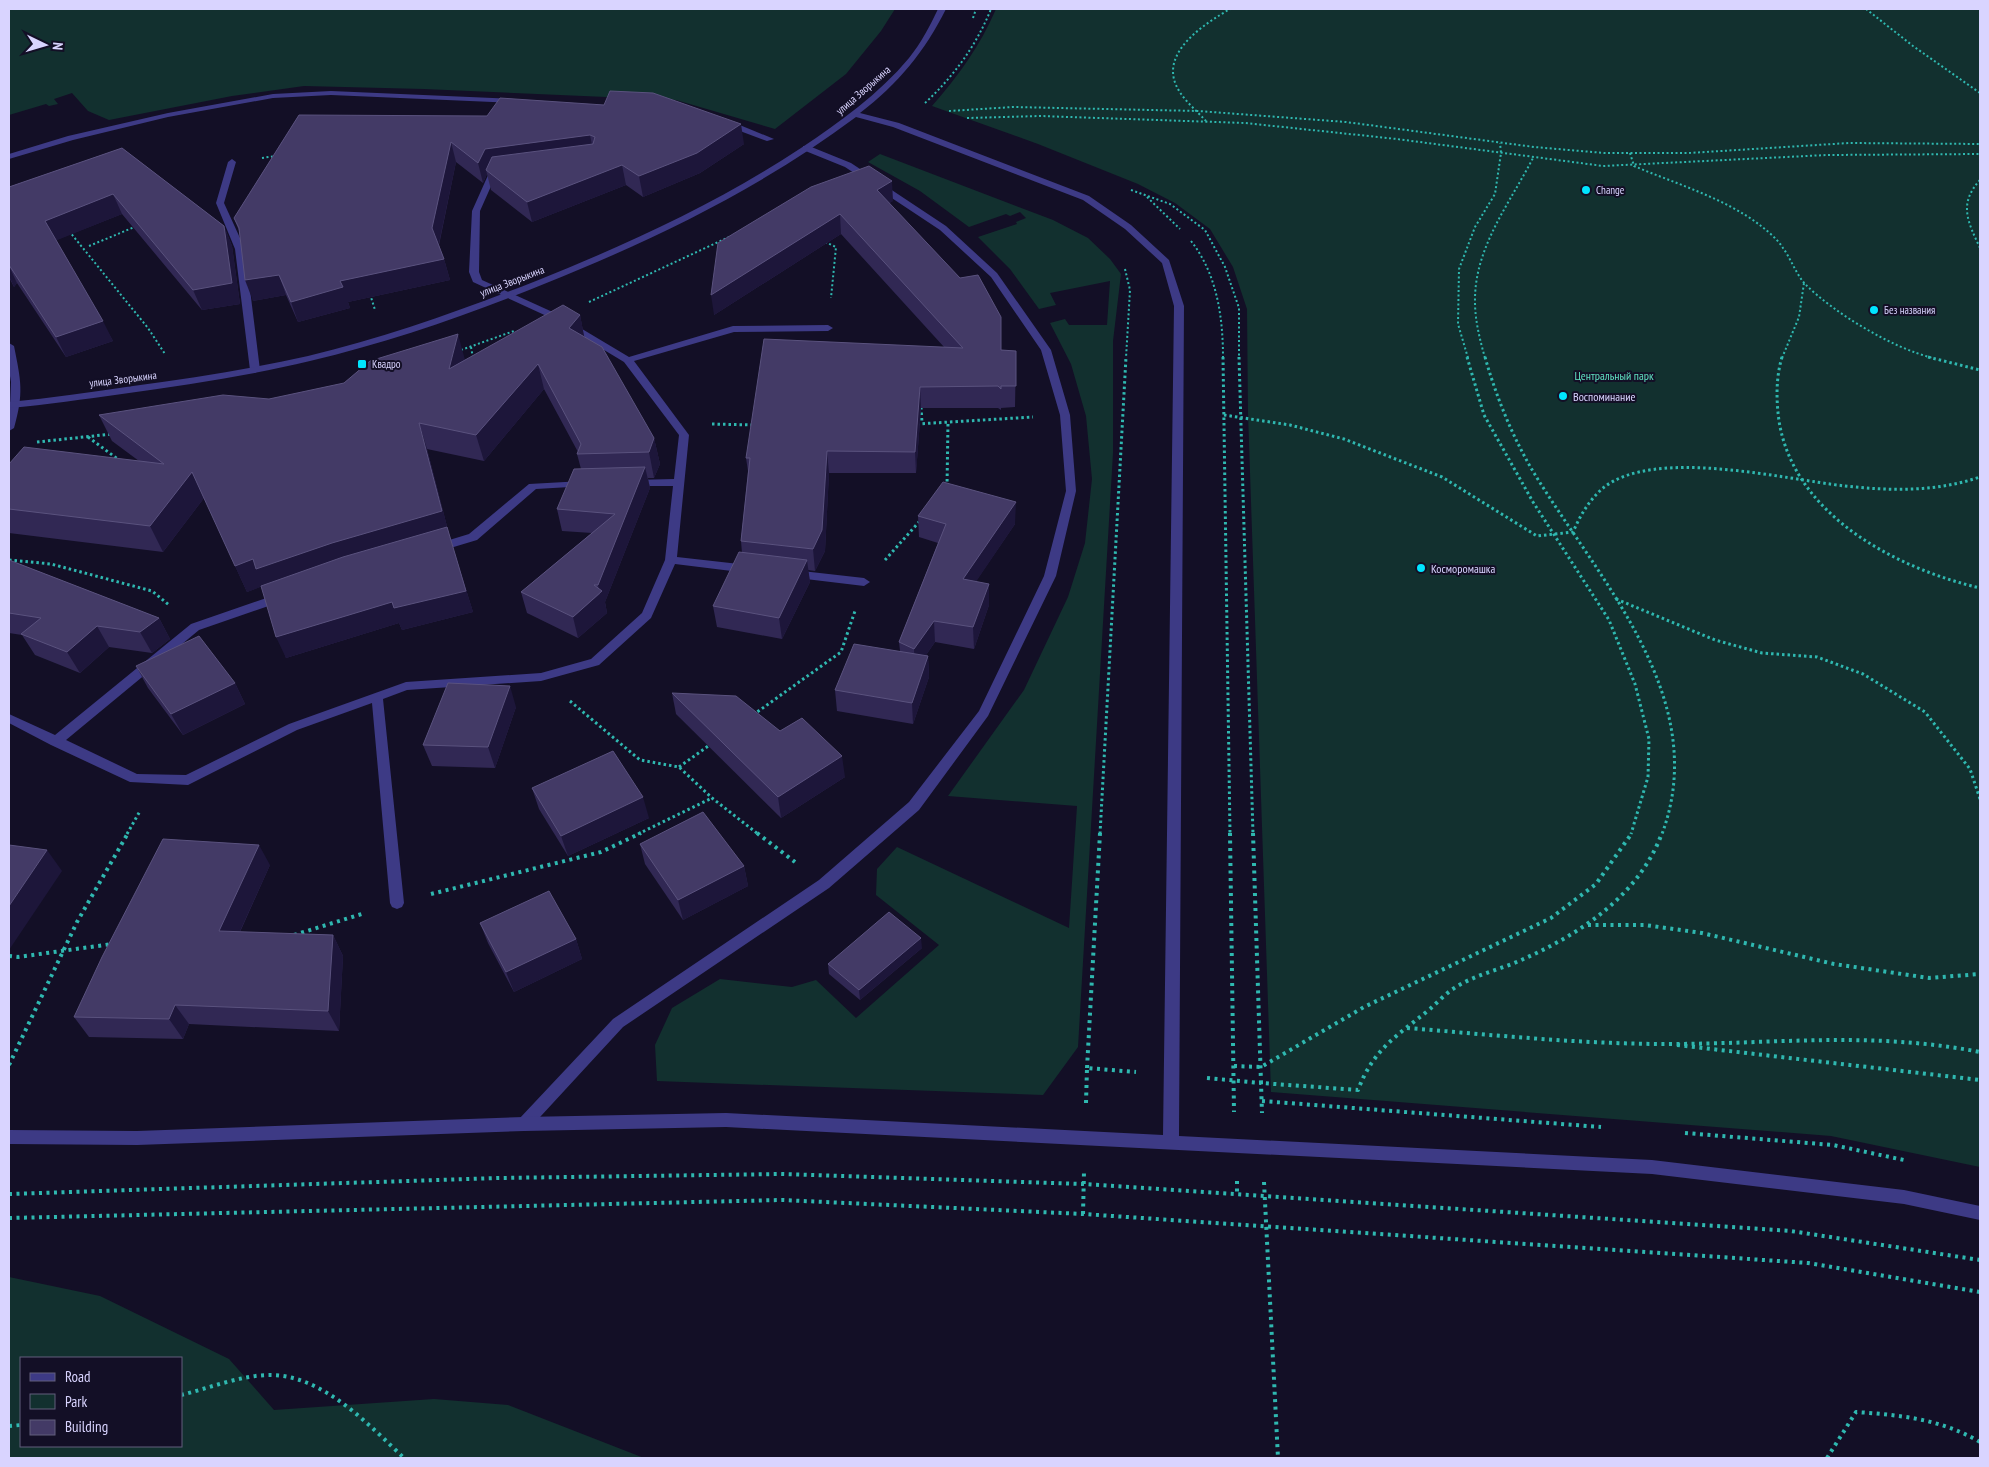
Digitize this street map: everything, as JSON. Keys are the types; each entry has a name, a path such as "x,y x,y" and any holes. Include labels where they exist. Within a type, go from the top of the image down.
{"street":[{"name":"улица Зворыкина","path":"12,405 166,385 255,370 333,352 431,323 509,296 662,231 728,198 855,114 894,80 912,60 942,9"},
{"path":"9,157 71,138 168,115 274,96 331,93 522,101"},
{"path":"855,114 896,125 1086,198 1128,227 1166,262 1178,306 1171,1143"},
{"path":"718,120 770,139"},
{"path":"524,1124 618,1023 824,884 914,806 984,713 1050,576 1071,492 1065,415 1046,350 994,275 943,228 848,165 806,148"},
{"path":"232,162 220,203 240,249 255,370"},
{"path":"9,718 135,779 157,781 188,780 293,727 406,686 541,677 595,662 647,615 671,560 684,435 628,360 554,316 478,282 474,272 476,211 493,173 511,170"},
{"path":"628,360 733,329 828,328"},
{"path":"9,346 16,382 9,428"},
{"path":"621,483 679,482"},
{"path":"428,551 473,538 534,486 592,484"},
{"path":"671,560 758,570"},
{"path":"777,572 864,582"},
{"path":"56,742 195,628 293,593"},
{"path":"377,696 397,903"},
{"path":"9,1137 137,1138 524,1124 726,1120 974,1131 1171,1143 1652,1167 1904,1197 1980,1213"}],"path":[{"path":"1206,122 1176,85 1172,69 1182,45 1213,19 1230,9"},
{"path":"1866,9 1913,46 1980,93"},
{"path":"948,111 1013,107 1198,111 1346,122 1569,151 1630,153 1689,153 1849,143 1980,144"},
{"path":"963,118 1049,116 1270,125 1397,138 1533,158 1603,166 1634,166 1827,155 1980,154"},
{"path":"1234,1066 1261,1067 1364,1007 1551,918 1596,884 1634,830 1648,777 1649,739 1635,684 1609,620 1556,534 1533,502 1484,415 1458,324 1459,269 1475,227 1494,194 1501,153 1500,143"},
{"path":"1630,153 1634,166 1729,207 1761,226 1782,246 1804,283 1848,318 1878,336 1917,354 1980,370"},
{"path":"232,162 278,156"},
{"path":"1183,232 1145,195 1170,204 1205,230 1225,267 1239,308 1240,417 1261,1083 1358,1090 1372,1059 1457,987 1526,958 1588,924 1624,895 1652,858 1668,818 1676,780 1674,728 1667,703 1640,641 1616,599 1532,470 1495,394 1478,328 1476,282 1488,243 1533,158"},
{"path":"1980,180 1973,186 1965,202 1970,224 1980,248"},
{"path":"89,246 142,224"},
{"path":"66,226 148,328 168,360"},
{"path":"1188,238 1200,250 1215,290 1223,328 1237,1195"},
{"path":"819,239 836,246 828,328"},
{"path":"1804,283 1799,318 1783,350 1778,374 1777,404 1782,439 1800,480 1829,511 1863,537 1910,564 1955,583 1980,588"},
{"path":"368,286 375,313"},
{"path":"471,347 474,364"},
{"path":"920,398 922,423"},
{"path":"912,424 1065,415"},
{"path":"1224,415 1290,425 1344,439 1442,476 1537,536 1573,532"},
{"path":"947,492 948,422"},
{"path":"677,424 756,425"},
{"path":"87,436 125,464"},
{"path":"1573,532 1581,513 1602,488 1635,474 1672,468 1744,470 1845,486 1916,490 1956,485 1980,477"},
{"path":"752,715 842,652 864,582 922,520"},
{"path":"9,560 52,564 152,591 195,628"},
{"path":"1616,599 1715,640 1762,652 1817,657 1863,674 1925,712 1970,769 1980,799"},
{"path":"541,677 640,760 679,767 712,798 824,884"},
{"path":"679,767 712,744"},
{"path":"9,1066 63,950 157,781"},
{"path":"290,936 397,903 601,852 712,798"},
{"path":"1588,924 1645,925 1702,934 1834,964 1929,978 1980,974"},
{"path":"9,956 18,957 122,944"},
{"path":"1407,1028 1506,1036 1667,1044 1980,1080"},
{"path":"1667,1044 1858,1039 1957,1047 1980,1052"},
{"path":"9,1194 488,1178 782,1174 1084,1184 1791,1231 1980,1260"},
{"path":"1264,1197 1278,1458"},
{"path":"9,1218 782,1200 1084,1214 1265,1225 1808,1263 1980,1292"},
{"path":"182,1395 271,1375 311,1383 371,1427 404,1458"},
{"path":"1827,1458 1856,1412 1911,1415 1968,1433 1980,1442"}],"green space":[{"path":"9,9 895,9 881,31 846,74 775,129 676,100 424,89 304,86 232,96 109,120 88,111 72,93 54,99 58,104 49,106 46,104 9,115"},
{"name":"Центральный парк","path":"996,9 1980,9 1980,1167 1831,1136 1271,1092 1248,413 1247,309 1233,267 1210,229 1175,203 1138,184 1038,144 932,106 968,60"},
{"path":"880,154 1053,220 1088,238 1110,259 1121,274 1113,341 1113,453 1078,1047 1043,1095 657,1081 655,1045 672,1008 720,979 792,987 816,980 856,1018 939,945 876,895 877,869 897,847 1069,928 1077,806 948,796 1024,690 1068,597 1085,543 1092,479 1086,416 1071,364 1050,323 1065,319 1069,325 1107,325 1110,281 1050,293 1056,305 1039,309 1010,269 978,237 1017,224 1016,222 1026,218 1020,212 1010,216 1006,214 969,227 920,191 868,162"},
{"path":"9,1277 100,1296 229,1359 274,1410 434,1399 508,1405 644,1458 9,1458"}],"building":[{"path":"610,91 653,93 741,124 697,153 639,176 622,165 527,202 486,170 492,157 593,144 595,137 590,135 485,149 478,163 451,142 432,228 444,259 340,281 343,287 291,302 279,275 245,280 239,228 234,218 299,115 487,116 500,98 604,105"},
{"path":"122,148 224,226 232,283 193,290 113,194 45,221 103,321 56,337 9,265 9,187"},
{"path":"869,166 892,181 877,190 960,278 978,275 1001,317 1001,350 1016,351 1016,386 1001,386 1001,389 998,386 920,387 915,452 827,451 822,530 813,549 741,541 750,458 746,458 764,339 963,348 840,214 711,295 718,243 811,187"},
{"path":"563,305 580,315 569,328 602,347 654,438 649,452 577,454 581,444 538,364 476,435 419,423 442,511 332,543 256,569 253,559 235,566 192,472 150,526 9,509 9,464 24,447 164,464 99,415 223,395 269,399 344,383 370,361 458,334 449,369"},
{"path":"645,467 598,585 594,585 602,591 573,617 521,592 615,514 557,509 574,469"},
{"path":"943,482 1016,502 963,579 989,584 973,627 934,621 914,649 899,642 946,524 918,516"},
{"path":"447,527 466,591 394,608 392,602 276,637 261,586 343,557"},
{"path":"739,552 807,560 779,618 713,606"},
{"path":"9,560 159,618 140,632 97,626 67,652 21,634 41,618 9,613"},
{"path":"199,636 235,683 171,714 136,666"},
{"path":"854,644 928,656 912,703 835,690"},
{"path":"448,683 510,686 488,747 423,745"},
{"path":"672,693 736,696 780,731 802,718 842,756 778,797"},
{"path":"613,751 643,797 561,836 532,788"},
{"path":"703,812 744,866 678,900 640,844"},
{"path":"163,839 259,845 219,931 333,935 328,1011 175,1005 169,1019 74,1017 102,957"},
{"path":"9,845 47,850 9,906"},
{"path":"549,891 576,939 506,972 480,923"},
{"path":"889,912 921,938 859,990 828,964"}],"place":[{"name":"Change","path":"1586,190"},
{"name":"Без названия","path":"1874,310"},
{"name":"Квадро","path":"362,364"},
{"name":"Воспоминание","path":"1563,396"},
{"name":"Косморомашка","path":"1421,568"}]}
